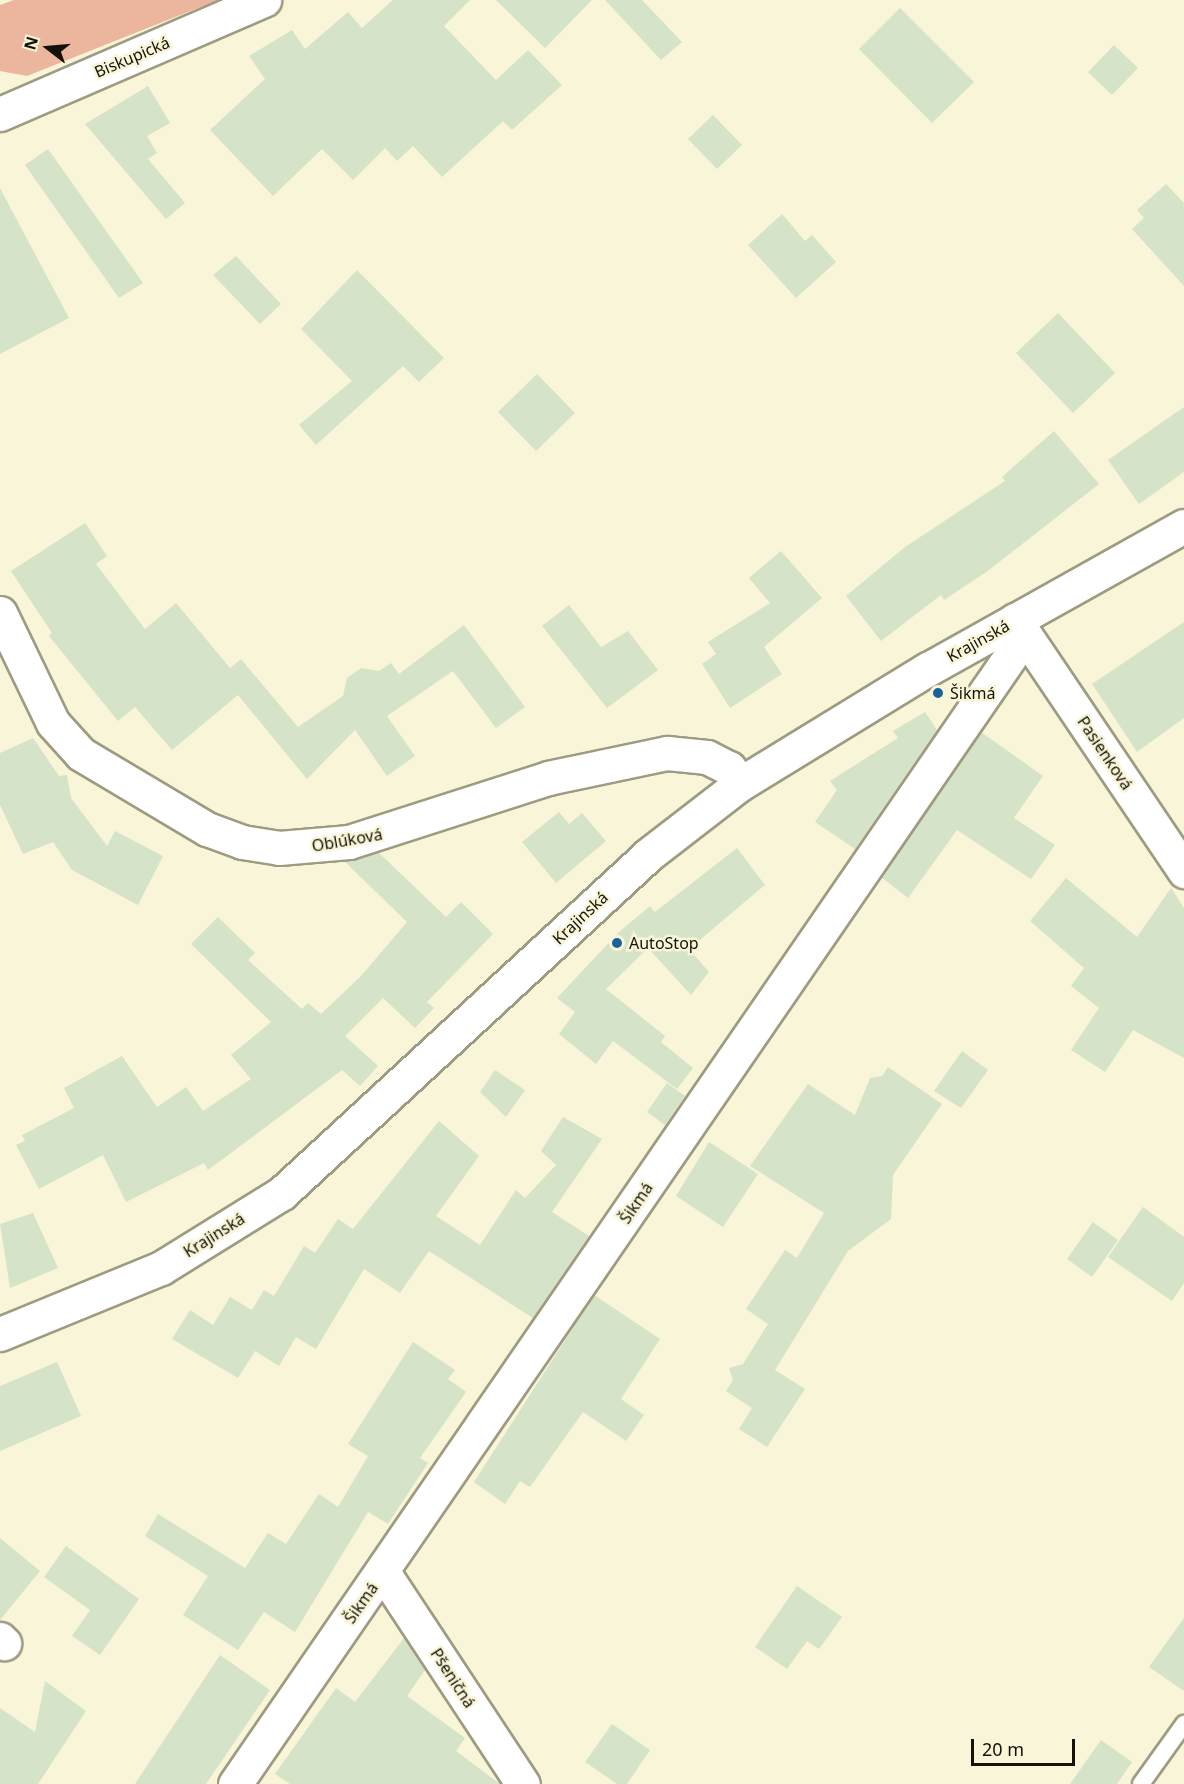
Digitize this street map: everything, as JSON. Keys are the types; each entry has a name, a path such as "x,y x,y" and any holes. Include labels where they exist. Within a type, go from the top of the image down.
{"street":[{"name":"Biskupická","path":"0,114 264,0"},
{"path":"0,90 37,98"},
{"name":"Krajinská","path":"0,1334 161,1268 282,1193 648,855 740,784 1020,628 1184,526"},
{"name":"Oblúková","path":"0,613 53,723 81,754 207,829 242,842 279,848 349,842 548,778 667,753 707,756 729,768 740,784"},
{"name":"Pasienková","path":"1020,628 1184,871"},
{"name":"Šikmá","path":"235,1784 383,1572 1020,628"},
{"name":"Pšeničná","path":"383,1572 523,1784"}],"lane":[{"path":"1141,1784 1184,1724"}],"shaded area":[{"path":"14,0 218,0 27,76 0,71 0,5"}],"building":[{"path":"393,0 470,0 444,26 496,80 528,50 562,85 512,130 503,121 442,177 413,146 397,161 385,148 353,180 322,149 273,196 210,130 265,79 249,56 292,30 305,49 348,12 362,28"},
{"path":"496,0 592,0 545,48"},
{"path":"605,0 642,0 682,42 661,60"},
{"path":"900,8 974,82 932,123 859,49"},
{"path":"1114,45 1138,68 1112,95 1088,72"},
{"path":"148,86 170,123 147,136 157,153 148,159 185,203 166,219 85,124"},
{"path":"713,115 742,145 717,169 688,139"},
{"path":"48,149 143,283 119,298 25,165"},
{"path":"1166,184 1184,203 1184,286 1132,229 1144,218 1137,210"},
{"path":"0,188 69,318 0,354"},
{"path":"782,214 805,241 812,235 836,262 796,298 748,245"},
{"path":"236,256 281,304 260,324 213,275"},
{"path":"357,270 444,358 419,382 403,366 316,445 299,425 352,381 301,329"},
{"path":"1058,313 1115,373 1073,413 1016,353"},
{"path":"537,374 575,413 536,451 498,412"},
{"path":"1184,407 1184,472 1139,504 1108,460"},
{"path":"1054,431 1099,484 989,570 944,600 941,595 881,641 846,596 905,547 1005,481 1002,477"},
{"path":"85,523 107,556 96,564 145,629 176,603 230,668 241,659 298,727 343,696 347,678 361,668 379,671 391,663 399,674 464,625 525,707 496,728 453,671 387,716 415,756 387,776 355,730 307,779 238,695 172,750 135,707 118,721 49,636 52,633 11,571"},
{"path":"781,551 822,598 764,647 782,674 730,708 702,664 716,654 708,642 770,603 749,578"},
{"path":"569,605 601,647 628,631 658,670 607,708 542,626"},
{"path":"1184,622 1184,718 1137,752 1092,684"},
{"path":"925,712 937,730 855,849 815,822 837,790 830,781 898,738 893,731"},
{"path":"981,732 1043,776 1014,818 1055,845 1031,879 957,830 908,898 881,877"},
{"path":"33,738 59,776 67,775 71,798 107,846 115,831 163,856 138,905 72,870 53,842 23,854 0,805 0,753"},
{"path":"559,812 569,824 582,813 606,841 556,883 522,842"},
{"path":"737,848 765,885 689,949 709,972 691,995 648,948 606,989 665,1036 661,1042 693,1068 677,1089 613,1041 596,1064 559,1034 575,1012 557,998 619,932 650,906 655,912"},
{"path":"378,852 446,917 461,902 493,934 427,1002 434,1008 415,1028 383,998 345,1036 378,1066 360,1086 342,1070 208,1170 204,1163 126,1202 103,1155 39,1189 16,1145 25,1141 22,1135 74,1108 64,1088 122,1056 157,1107 186,1087 203,1111 251,1079 231,1055 271,1022 191,944 218,917 255,953 248,960 302,1009 308,1003 321,1014 361,976 407,922 344,861"},
{"path":"1066,878 1137,937 1171,888 1184,908 1184,1058 1133,1030 1105,1072 1071,1050 1099,1008 1071,986 1084,968 1030,921"},
{"path":"962,1051 988,1070 961,1108 934,1091"},
{"path":"888,1067 942,1104 893,1175 891,1219 848,1251 775,1370 805,1389 767,1447 739,1429 752,1408 726,1391 733,1380 729,1368 743,1364 768,1324 746,1309 785,1250 797,1258 824,1213 750,1166 808,1084 855,1115 870,1078 882,1076"},
{"path":"495,1070 525,1090 506,1117 480,1092"},
{"path":"667,1083 685,1096 665,1125 647,1112"},
{"path":"563,1117 602,1139 552,1212 589,1236 533,1318 429,1251 400,1293 364,1269 316,1349 296,1337 279,1366 255,1351 238,1378 172,1339 190,1310 213,1325 230,1297 252,1310 264,1290 274,1296 304,1246 315,1253 338,1219 353,1229 439,1121 479,1156 436,1216 480,1245 516,1190 525,1198 556,1165 541,1151"},
{"path":"709,1142 758,1174 723,1227 676,1196"},
{"path":"1143,1207 1184,1237 1184,1283 1172,1301 1108,1257"},
{"path":"33,1213 58,1268 10,1288 0,1224"},
{"path":"1093,1222 1118,1240 1092,1277 1067,1259"},
{"path":"594,1295 660,1339 621,1399 644,1415 626,1441 583,1412 530,1487 520,1481 505,1504 474,1482"},
{"path":"413,1342 455,1370 448,1379 466,1392 420,1458 428,1463 388,1524 368,1512 295,1632 264,1612 238,1650 183,1615 208,1576 145,1536 158,1514 245,1568 268,1533 286,1544 319,1494 338,1507 368,1456 348,1444"},
{"path":"57,1362 81,1416 0,1451 0,1386"},
{"path":"0,1538 40,1571 0,1620"},
{"path":"66,1546 139,1599 100,1655 72,1636 90,1610 44,1577"},
{"path":"797,1586 842,1617 819,1649 807,1641 787,1669 755,1647"},
{"path":"1184,1618 1184,1691 1149,1667"},
{"path":"404,1638 425,1670 407,1696 465,1738 456,1751 500,1784 290,1784 275,1774 336,1688 355,1702"},
{"path":"220,1655 270,1690 206,1784 135,1784"},
{"path":"45,1681 86,1711 38,1784 0,1784 0,1708 35,1732"},
{"path":"612,1724 650,1750 627,1784 617,1784 585,1762"},
{"path":"1101,1740 1132,1762 1117,1784 1070,1784"}],"place":[{"name":"Šikmá","path":"938,693"},
{"name":"AutoStop","path":"617,943"}]}
